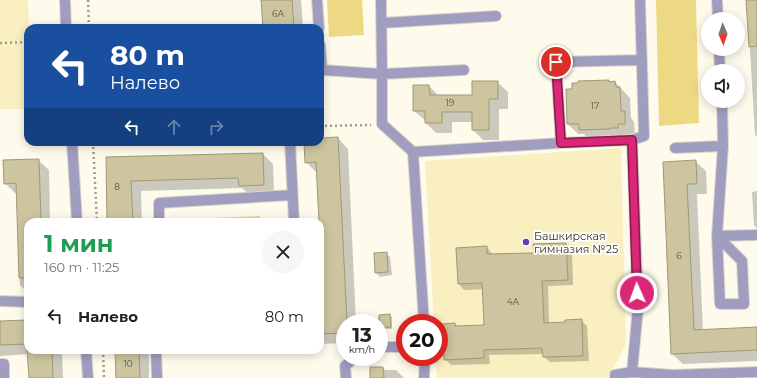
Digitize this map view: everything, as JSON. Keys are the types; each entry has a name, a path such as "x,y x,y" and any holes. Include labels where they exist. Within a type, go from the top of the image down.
{"street":[{"path":"65,0 66,24"},
{"path":"317,0 319,24"},
{"path":"381,0 382,124 413,152 423,314"},
{"path":"413,152 632,140 644,136 640,0"},
{"path":"717,0 718,12"},
{"path":"382,23 496,16"},
{"path":"561,143 556,62 642,60"},
{"path":"324,70 382,74 464,70"},
{"path":"717,236 742,261 744,304 720,304 717,236 724,146 722,108"},
{"path":"632,140 638,308 632,372"},
{"path":"72,146 77,218"},
{"path":"290,146 294,218"},
{"path":"674,148 724,146"},
{"path":"159,218 158,203 292,195"},
{"path":"717,236 757,235"},
{"path":"0,301 24,302"},
{"path":"86,354 88,378"},
{"path":"156,354 157,378"},
{"path":"0,364 4,364 4,378"},
{"path":"345,366 346,378"},
{"path":"424,378 425,366"},
{"path":"615,378 615,375 632,372 674,376 757,372"}],"path":[{"path":"88,0 89,24"},
{"path":"0,43 24,42"},
{"path":"324,126 382,124"},
{"path":"93,146 96,218"},
{"path":"103,354 104,378"}],"shaded area":[{"path":"0,0 28,0 29,24 24,24 24,109 0,109"},
{"path":"327,0 362,0 364,35 329,37"},
{"path":"656,0 696,0 699,123 659,126"},
{"name":"Башкирская гимназия №25","path":"621,148 626,344 608,378 437,378 436,366 448,366 448,314 434,314 425,161"},
{"path":"260,216 260,218 213,218"}],"building":[{"path":"261,0 292,0 294,24 263,24"},
{"path":"746,0 757,0 757,46 749,47"},
{"path":"609,80 609,82 615,81 616,87 620,87 621,111 625,111 625,124 618,124 618,128 579,130 579,124 567,124 566,89 572,89 572,83 578,83 578,81"},
{"path":"472,81 498,81 498,99 489,99 489,130 472,130 472,112 442,112 442,123 425,123 425,111 413,111 413,85 429,85 430,95 472,95"},
{"path":"338,137 347,314 336,314 336,333 324,334 324,218 319,218 316,162 305,163 304,146 324,146 324,138"},
{"path":"263,153 264,185 239,186 238,178 131,181 133,218 107,218 106,157"},
{"path":"39,159 41,218 24,218 24,278 19,278 16,183 4,184 3,160"},
{"path":"696,160 697,184 687,184 694,330 757,327 757,350 671,354 663,162"},
{"path":"566,243 568,280 542,281 544,323 565,322 565,320 582,319 583,356 543,357 542,348 484,350 484,358 448,360 448,324 455,323 455,326 484,325 482,283 458,284 456,248 487,246 487,254 534,253 533,244"},
{"path":"387,252 388,272 375,273 374,253"},
{"path":"388,314 390,314 391,327 388,327"},
{"path":"24,320 24,344 0,345 0,321"},
{"path":"27,354 52,354 53,378 29,378"},
{"path":"115,354 139,354 140,378 116,378"},
{"path":"370,367 383,367 384,378 370,378"}],"place":[{"name":"Башкирская гимназия №25","path":"526,242"}],"route":[{"path":"556,62 561,143 632,140 637,293"}]}
